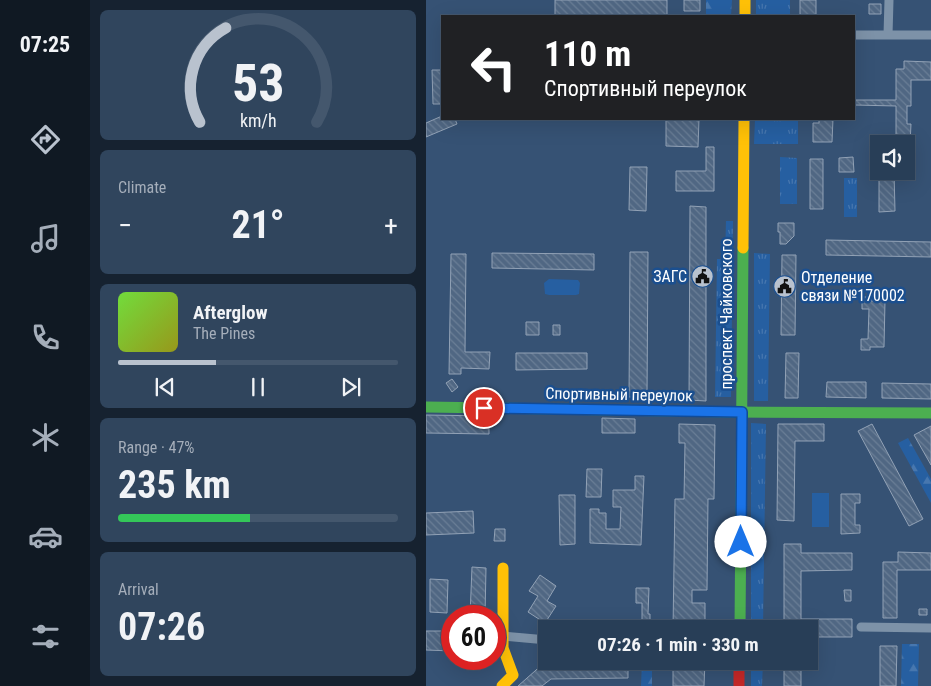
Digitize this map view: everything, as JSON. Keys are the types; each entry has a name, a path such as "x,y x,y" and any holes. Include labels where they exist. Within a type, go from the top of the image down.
{"street":[{"path":"745,0 745,15"},
{"path":"888,35 889,0"},
{"path":"855,36 931,35"},
{"name":"проспект Чайковского","path":"740,620 744,120"},
{"name":"Спортивный переулок","path":"426,407 931,413"},
{"path":"503,568 503,605"},
{"path":"861,627 931,628"},
{"path":"506,636 538,639"},
{"path":"502,686 513,675 506,656"},
{"path":"739,686 740,670"}],"green space":[{"path":"706,0 732,0 731,15 706,15"},
{"path":"756,0 790,0 790,15 756,15"},
{"path":"755,120 798,120 798,144 754,144"},
{"path":"780,157 797,158 797,204 780,204"},
{"path":"844,178 857,178 857,217 844,217"},
{"path":"726,221 733,221 731,397 715,397 717,259 725,259"},
{"path":"754,253 770,254 768,401 754,401"},
{"path":"549,279 578,280 580,283 579,294 545,294 544,283"},
{"path":"751,423 766,424 763,620 751,620"},
{"path":"908,438 931,479 931,503 898,443"},
{"path":"812,493 829,493 829,527 812,527"},
{"path":"902,644 919,644 918,686 901,686"},
{"path":"642,670 652,670 652,686 641,686"},
{"path":"751,670 763,670 762,686 751,686"}],"building":[{"path":"555,0 667,0 667,15 555,15"},
{"path":"684,0 700,0 700,11 684,11"},
{"path":"800,0 816,0 816,15 800,15"},
{"path":"869,4 881,4 881,14 869,14"},
{"path":"904,61 931,62 931,80 911,80 911,106 907,106 907,124 911,124 910,135 896,135 896,106 855,105 855,100 896,100 896,69 904,69"},
{"path":"432,70 441,70 441,104 433,104"},
{"path":"441,116 441,120 455,120 457,124 426,137 426,123"},
{"path":"666,120 699,120 698,147 666,146"},
{"path":"819,120 833,120 832,142 813,142 813,123 819,123"},
{"path":"706,147 714,147 714,191 676,191 676,171 706,171"},
{"path":"853,157 854,172 839,172 839,158"},
{"path":"810,159 823,159 823,209 810,209"},
{"path":"630,167 647,167 646,211 629,210"},
{"path":"879,180 894,180 895,211 879,212"},
{"path":"690,206 706,207 706,401 689,400"},
{"path":"778,223 794,223 794,236 786,244 780,244"},
{"path":"826,240 931,242 931,257 826,255"},
{"path":"630,252 648,252 647,397 629,397"},
{"path":"492,253 594,254 594,270 492,268"},
{"path":"451,254 466,254 465,352 490,352 489,369 461,368 461,374 449,374"},
{"path":"782,255 796,255 795,335 781,335"},
{"path":"862,297 871,297 871,301 885,301 884,347 870,347 870,350 861,350 861,339 868,339 869,309 862,309"},
{"path":"526,322 539,322 539,335 526,335"},
{"path":"553,325 560,325 560,335 553,335"},
{"path":"516,353 587,353 587,369 516,370"},
{"path":"786,353 799,353 798,398 785,398"},
{"path":"452,379 458,387 452,392 446,383"},
{"path":"827,382 866,382 866,398 826,397"},
{"path":"882,383 931,384 931,399 882,398"},
{"path":"426,415 489,416 489,434 426,433"},
{"path":"602,418 635,419 635,433 602,433"},
{"path":"679,424 715,425 714,499 708,499 707,590 692,590 692,603 705,603 705,620 673,620 675,499 684,499 685,443 679,443"},
{"path":"778,424 824,424 824,441 795,441 794,521 777,520"},
{"path":"872,424 923,519 909,526 858,431"},
{"path":"931,426 931,465 914,435"},
{"path":"587,469 602,469 601,497 586,497"},
{"path":"635,476 644,476 641,545 590,543 590,509 599,509 599,513 606,513 606,529 620,529 621,507 613,507 613,490 635,490"},
{"path":"841,494 860,494 860,503 855,503 855,525 860,525 860,533 841,534"},
{"path":"559,495 575,495 575,544 560,545"},
{"path":"473,511 474,533 426,535 426,513"},
{"path":"495,529 505,529 505,541 494,541"},
{"path":"784,544 801,544 801,553 852,553 852,570 801,571 801,619 852,619 852,637 818,637 818,620 784,620"},
{"path":"898,552 931,553 931,570 897,570 897,618 883,618 883,562 898,562"},
{"path":"472,567 486,568 485,605 470,605"},
{"path":"540,575 556,586 547,601 556,606 547,620 540,620 528,612 538,596 529,591"},
{"path":"430,579 448,580 447,605 441,605 441,613 430,612"},
{"path":"636,588 649,588 648,614 650,614 650,620 642,620 642,603 636,603"},
{"path":"844,590 851,590 851,601 845,601"},
{"path":"919,609 927,609 927,615 919,615"},
{"path":"426,631 441,631 441,651 426,650"},
{"path":"880,646 897,646 896,686 880,686"},
{"path":"538,668 538,670 628,670 628,678 551,679 542,686 518,686"},
{"path":"673,670 705,670 704,686 673,686"},
{"path":"784,670 801,670 801,686 784,686"}],"traffic: fast":[{"path":"740,620 743,248"},
{"path":"426,407 931,413"}],"traffic: slow":[{"path":"745,0 745,15"},
{"path":"743,248 744,120"},
{"path":"502,686 513,675 503,648 503,568"}],"traffic: jam":[{"path":"739,670 739,686"}],"place":[{"name":"ЗАГС","path":"703,276"},
{"name":"Отделение связи №170002","path":"785,286"}],"route":[{"path":"484,408 742,412 741,542"}]}
